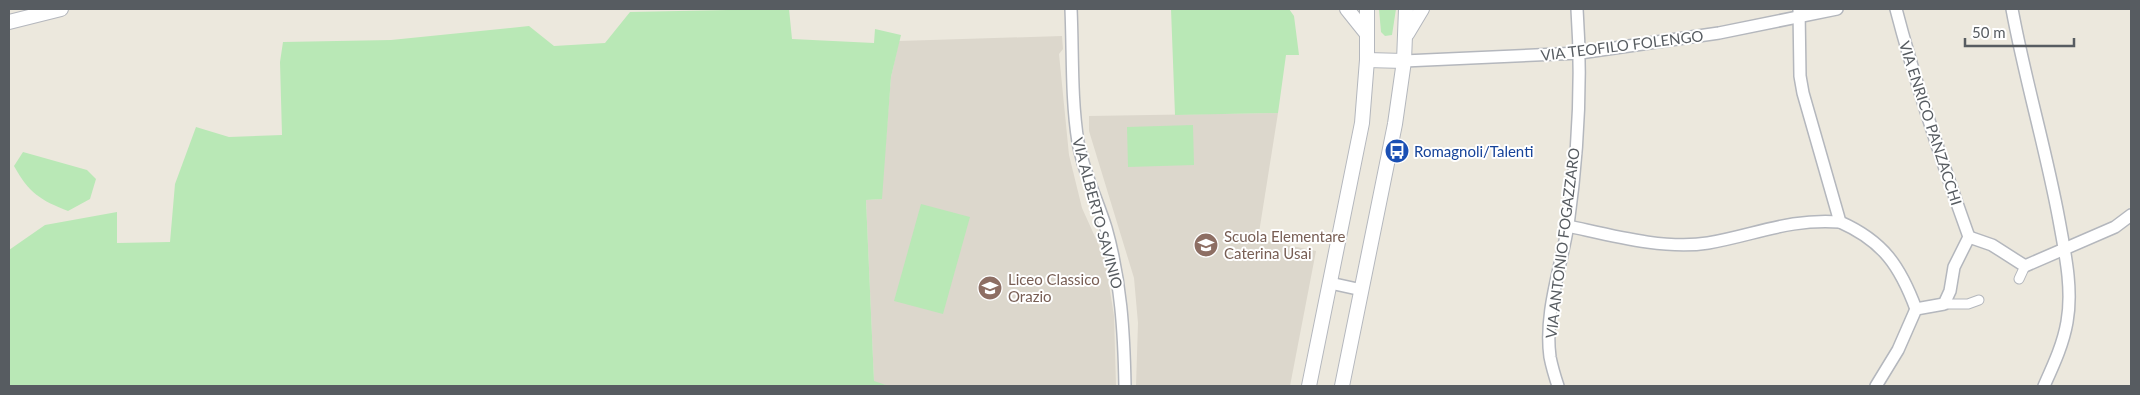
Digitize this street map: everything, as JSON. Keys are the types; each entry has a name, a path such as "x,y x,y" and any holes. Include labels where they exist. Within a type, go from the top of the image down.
{"street":[{"path":"9,22 60,9"},
{"name":"VIA ALBERTO SAVINIO","path":"1071,9 1075,114 1078,138 1084,164 1106,227 1118,280 1124,328 1125,386"},
{"path":"1347,9 1367,34"},
{"path":"1309,386 1362,124 1367,60 1367,9"},
{"path":"1342,386 1381,203 1404,61 1407,34 1406,9"},
{"path":"1407,34 1422,9"},
{"name":"VIA ANTONIO FOGAZZARO","path":"1558,386 1550,356 1550,326 1553,296 1568,226 1573,176 1580,53 1578,9"},
{"name":"VIA TEOFILO FOLENGO","path":"1404,61 1580,53 1691,38 1799,13 1837,9"},
{"name":"VIA ENRICO PANZACCHI","path":"1896,9 1906,50 1969,237"},
{"path":"2012,9 2064,248 2069,294 2067,323 2055,362 2044,386"},
{"path":"1799,13 1800,76 1803,93 1840,222"},
{"path":"1367,60 1404,61"},
{"path":"2019,279 2026,266 2120,225 2131,215"},
{"path":"1568,226 1626,238 1692,244 1708,243 1791,223 1822,220 1840,222 1865,236 1889,257 1905,280 1916,309 1898,350 1876,386"},
{"path":"1944,304 1950,291 1954,267 1969,237 1992,245 2026,266"},
{"path":"1330,283 1362,290"},
{"path":"1916,309 1944,304 1968,304 1979,300"}],"shaded area":[{"path":"1062,36 1063,49 1059,54 1069,155 1082,208 1105,259 1114,316 1116,386 889,386 874,382 866,200 881,199 891,77 899,41"},
{"name":"Scuola Elementare Caterina Usai","path":"1278,113 1258,239 1316,251 1290,386 1136,386 1138,323 1134,278 1089,131 1089,116"}],"green space":[{"path":"789,9 792,39 874,43 875,29 901,35 891,77 882,199 866,200 874,381 889,386 9,386 9,250 45,225 117,212 117,243 170,242 175,184 196,127 229,137 282,135 280,62 283,42 391,40 529,26 554,46 605,43 630,12"},
{"path":"1171,9 1289,9 1294,16 1299,55 1286,55 1278,113 1175,115"},
{"path":"1379,9 1396,9 1392,35 1385,36 1381,32"},
{"path":"1193,125 1194,165 1128,167 1127,127"},
{"path":"23,152 87,170 96,179 90,199 68,211 43,199 30,189 14,166"},
{"path":"921,204 970,217 943,314 894,301"}],"place":[{"name":"Romagnoli/Talenti","path":"1397,151"},
{"name":"Scuola Elementare Caterina Usai","path":"1206,245"},
{"name":"Liceo Classico Orazio","path":"990,288"}]}
